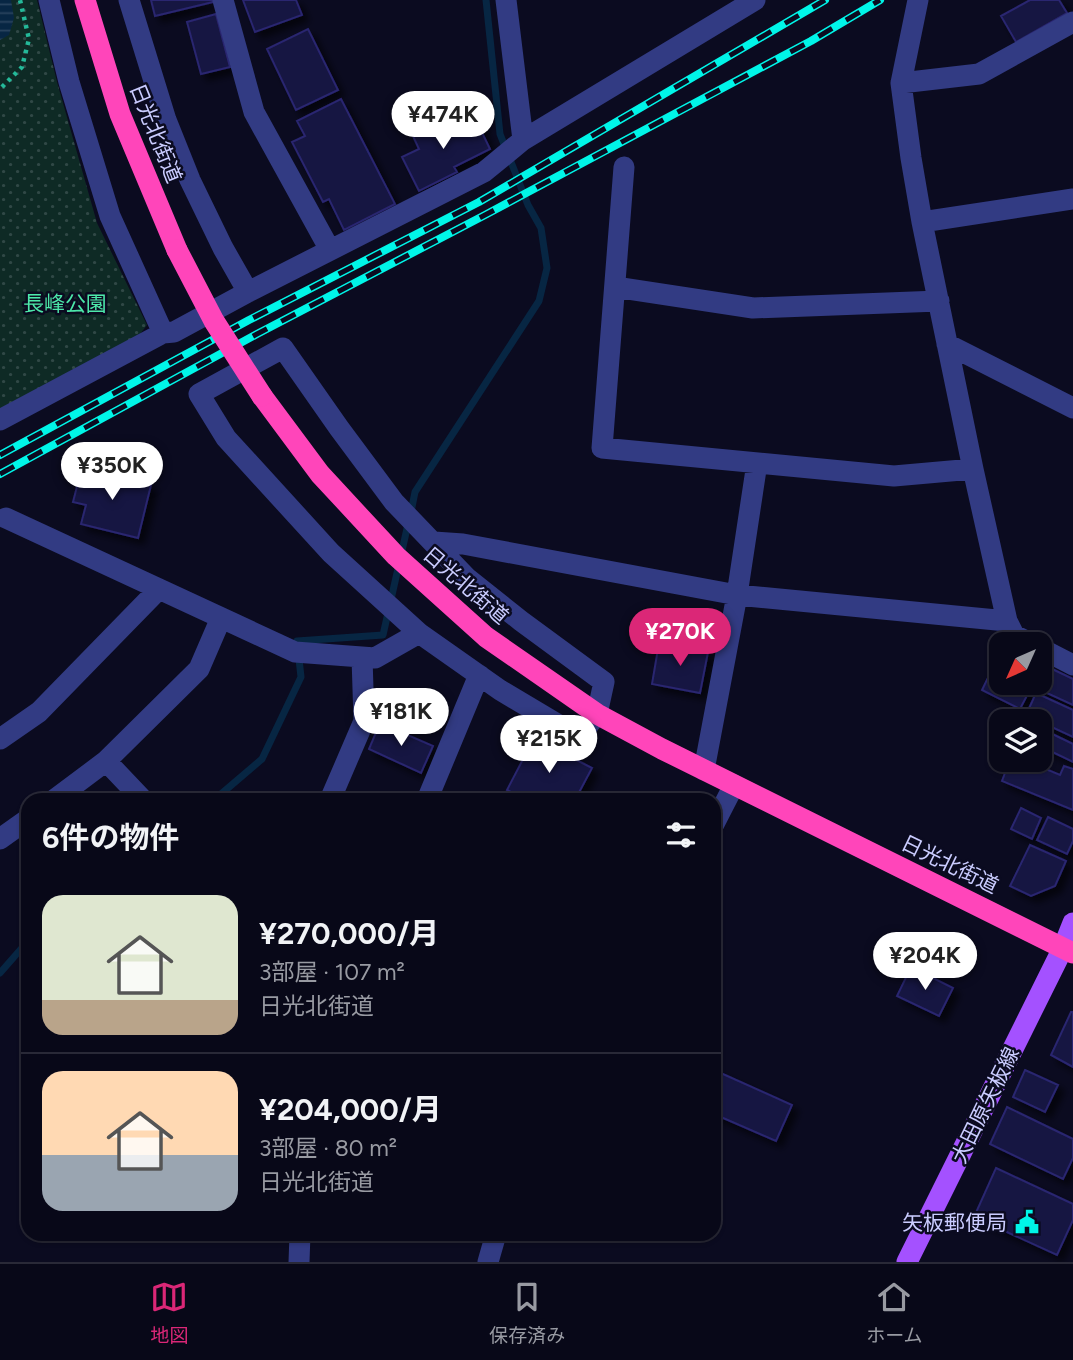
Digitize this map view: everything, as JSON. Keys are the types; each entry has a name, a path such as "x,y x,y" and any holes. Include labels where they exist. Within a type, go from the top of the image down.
{"highway":[{"name":"日光北街道","path":"85,0 120,114 177,250 214,321 262,396 320,474 396,556 486,637 597,714 1068,951"}],"main road":[{"name":"大田原矢板線","path":"907,1262 1068,951 1073,923"}],"street":[{"path":"49,0 69,82 110,216 163,333"},
{"path":"129,0 166,120 180,156 223,248 248,292"},
{"path":"223,0 254,112 330,250"},
{"path":"506,0 523,139"},
{"path":"0,420 163,333 174,331 484,172 523,139 755,0"},
{"path":"918,0 901,83 911,158 973,468 1007,621 1012,632"},
{"path":"901,83 979,74 1073,22"},
{"path":"624,167 602,448 894,475 973,468"},
{"path":"922,222 1073,199"},
{"path":"615,287 753,307 939,300"},
{"path":"947,344 1073,408"},
{"path":"283,348 375,478 394,502 435,542 467,578 604,682 597,714 579,737 419,634 331,553 226,438 199,394 283,348"},
{"path":"704,770 737,596 757,463"},
{"path":"6,518 295,652 375,658 419,634"},
{"path":"435,542 463,544 737,596 1007,621"},
{"path":"0,739 40,712 159,589"},
{"path":"63,793 106,761 199,669 221,618"},
{"path":"1052,654 1073,665"},
{"path":"333,793 364,721 362,657"},
{"path":"430,793 479,675"},
{"path":"106,761 136,793"},
{"path":"721,810 734,785"},
{"path":"0,839 21,824"},
{"path":"299,1262 300,1241"},
{"path":"488,1262 494,1241"}],"path":[{"path":"2,87 22,67 29,38 20,0"}],"green space":[{"name":"長峰公園","path":"0,0 37,0 97,223 147,325 140,334 0,411"}],"water":[{"path":"0,0 11,0 14,18 9,35 0,40"}],"building":[{"path":"151,0 212,0 213,2 155,16"},
{"path":"243,0 296,0 302,15 255,32"},
{"path":"1030,0 1059,0 1067,13 1016,42 1001,16"},
{"path":"216,14 230,67 201,74 187,22"},
{"path":"308,29 338,90 296,110 267,49"},
{"path":"341,99 395,204 344,230 329,199 323,202 292,142 305,136 297,121"},
{"path":"448,117 455,131 476,120 490,149 454,167 457,172 419,191 402,157 419,149 412,134"},
{"path":"82,467 151,485 138,538 81,524 86,505 73,502"},
{"path":"659,643 708,652 700,693 652,684"},
{"path":"1052,669 1073,679 1073,705 1051,695"},
{"path":"989,676 989,694 982,690"},
{"path":"992,695 1027,695 1020,709"},
{"path":"1035,695 1040,695 1073,710 1073,737 1052,727 1052,709 1029,709"},
{"path":"380,723 433,746 421,773 369,749"},
{"path":"1052,734 1073,744 1073,762 1052,752"},
{"path":"534,738 592,768 579,793 513,793 507,790"},
{"path":"1064,766 1073,769 1073,810 1002,781 1005,772 1052,772 1060,775"},
{"path":"1021,808 1041,818 1032,839 1011,829"},
{"path":"1048,817 1073,829 1073,841 1067,854 1037,840"},
{"path":"1030,845 1066,861 1055,886 1031,896 1010,886"},
{"path":"911,967 953,988 939,1016 897,996"},
{"path":"1073,1012 1073,1067 1051,1055"},
{"path":"1025,1070 1058,1085 1045,1112 1013,1097"},
{"path":"721,1073 792,1105 776,1141 721,1117"},
{"path":"1007,1107 1073,1139 1073,1158 1063,1179 990,1144"},
{"path":"996,1168 1073,1204 1073,1220 1057,1255 974,1217"}],"waterway":[{"path":"411,512 415,492 539,301 547,268 541,228 528,205 500,134 486,0"},
{"path":"222,793 262,759 301,677 297,641 383,635 408,524"},
{"path":"0,973 21,949"}],"railway":[{"path":"0,455 249,320 479,202 825,0"},
{"path":"0,474 257,334 811,41 880,0"}],"place":[{"name":"矢板郵便局","path":"1027,1222"}]}
